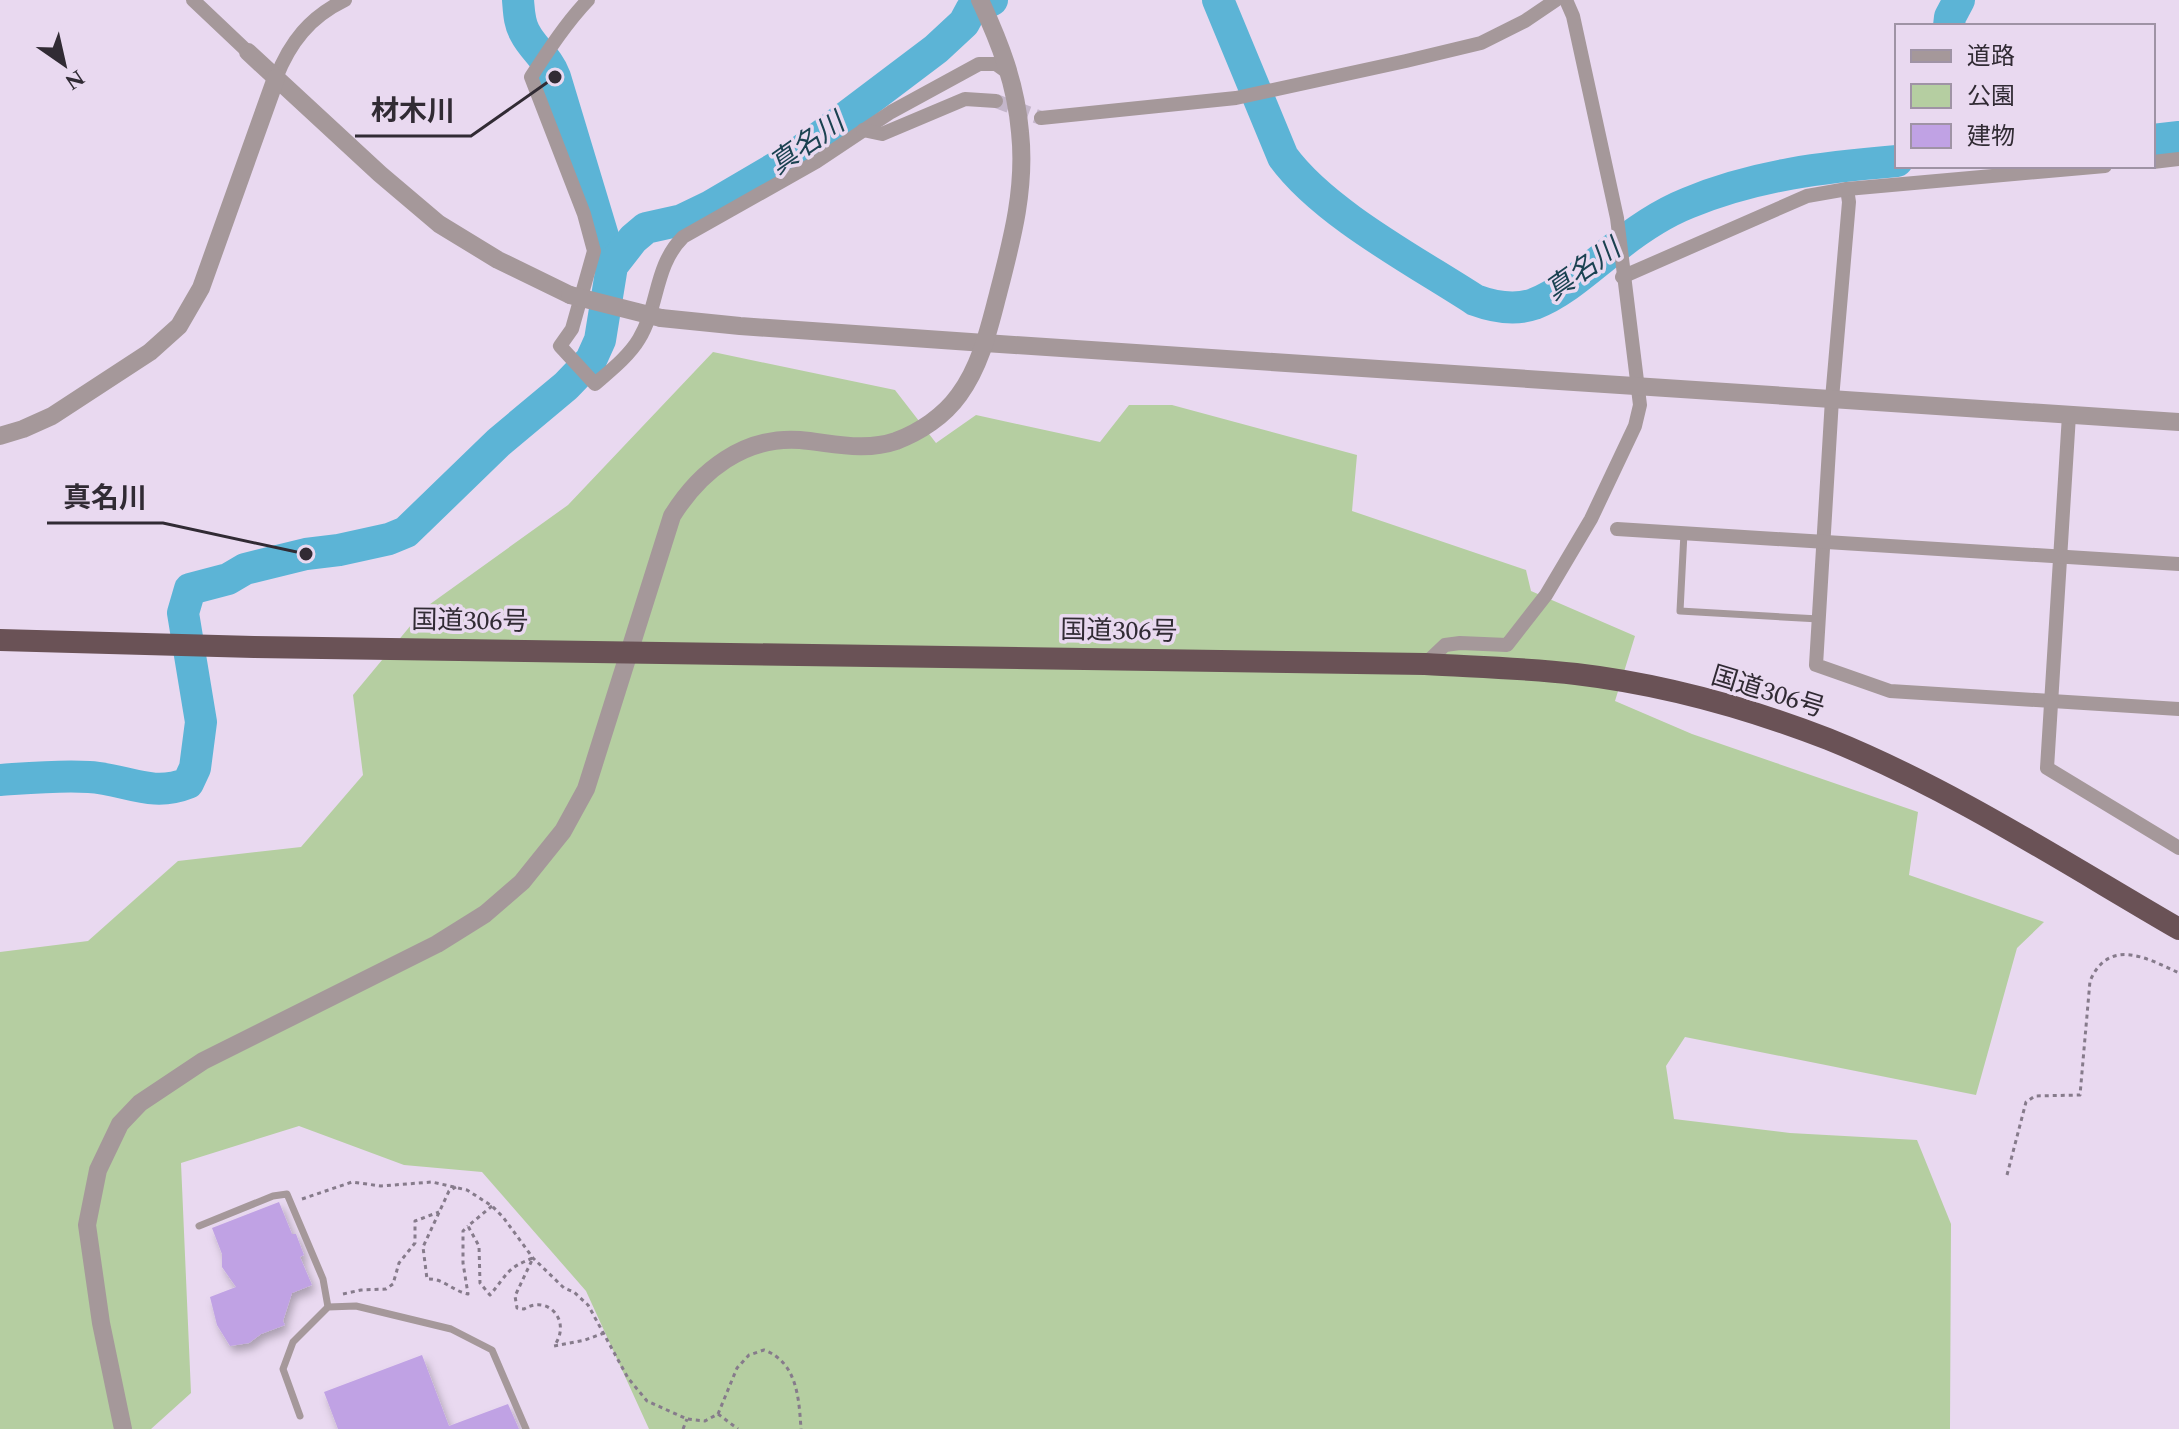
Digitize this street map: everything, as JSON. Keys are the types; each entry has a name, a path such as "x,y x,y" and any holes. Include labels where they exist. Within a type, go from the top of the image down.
{"highway":[{"name":"国道306号","path":"0,640 254,647 628,650 1425,664 1523,669 1605,678 1682,695 1827,739 1924,783 2179,929"}],"street":[{"path":"193,0 380,174 439,224 498,260 570,295 661,318 985,343 2179,422"},
{"path":"0,436 52,416 150,352 179,326 201,288 287,50 309,23 345,0"},
{"path":"588,0 569,19 531,77 584,214 594,251 572,329 560,346 595,384 638,342 663,265 671,248 683,237 816,162 891,112 979,64 996,64 1010,74"},
{"path":"123,1429 101,1323 87,1225 98,1170 120,1124 140,1103 203,1061 437,944 485,914 522,882 563,831 586,789 672,516 705,474 734,454 775,441 801,440 866,447 897,440 927,425 950,406 970,378 985,343 1021,191 1020,133 1010,74 980,0"},
{"path":"1041,118 1236,98 1481,43 1525,21 1556,0"},
{"path":"1425,664 1445,645 1507,645 1546,595 1591,519 1635,426 1640,405 1617,218 1573,16 1566,0"},
{"path":"863,130 882,134 965,99 996,101"},
{"path":"2155,162 2179,159"},
{"path":"1622,271 1807,196 1847,189 2083,168"},
{"path":"1847,189 1849,202 1832,399 1816,665 1890,691 2179,709"},
{"path":"2069,415 2047,768 2179,848"},
{"path":"1617,529 2179,564"}],"lane":[{"path":"1684,533 1680,611 1819,619"},
{"path":"199,1226 273,1196 287,1194 323,1279 328,1307"},
{"path":"300,1416 283,1369 293,1342 328,1307 356,1306 451,1329 492,1350 526,1429"}],"path":[{"path":"2007,1175 2026,1102 2035,1096 2080,1095 2090,981 2096,967 2108,957 2140,955 2179,973"},
{"path":"291,1203 352,1182 381,1186 432,1182 456,1186 492,1206 533,1258 564,1288 574,1292 588,1305 628,1378 647,1401 687,1419 705,1421 718,1414 737,1368 749,1355 764,1350 777,1355 787,1367 797,1389 801,1429"},
{"path":"456,1186 449,1191 423,1247 427,1279 438,1279 468,1294 463,1263 463,1231 492,1206"},
{"path":"328,1307 344,1293 386,1289 393,1284 399,1263 415,1243 415,1221 439,1212"},
{"path":"468,1226 479,1246 480,1283 490,1295 502,1276 517,1264 533,1258"},
{"path":"533,1258 515,1296 517,1308 543,1305 555,1313 562,1325 561,1336 554,1346 604,1333"},
{"path":"718,1414 738,1429"},
{"path":"683,1429 687,1419"}],"green space":[{"path":"713,352 895,390 936,443 976,415 1100,442 1129,405 1172,405 1357,455 1352,511 1526,570 1531,591 1635,636 1615,701 1692,734 1918,812 1909,875 2044,922 2017,948 1976,1095 1685,1037 1666,1066 1674,1119 1790,1133 1917,1140 1951,1224 1950,1429 649,1429 586,1291 482,1172 404,1165 299,1126 181,1163 191,1393 151,1429 0,1429 0,952 88,941 178,861 301,847 363,775 353,695 426,607 568,505"}],"building":[{"path":"279,1202 292,1234 296,1234 304,1255 300,1257 312,1285 292,1293 283,1321 285,1325 261,1334 249,1343 230,1346 217,1325 210,1297 236,1287 222,1267 222,1254 212,1228"},
{"path":"422,1355 449,1426 508,1404 519,1429 338,1429 324,1392"}],"waterway":[{"path":"518,0 523,29 555,77 612,266"},
{"name":"真名川","path":"0,780 89,777 162,789 188,783 195,768 201,722 183,613 190,589 228,579 245,569 389,539 406,532 499,442 566,386 591,360 600,340 612,266 633,239 646,228 682,220 709,207 789,160 936,49 964,23 971,10 992,0"},
{"name":"真名川","path":"1218,0 1283,157 1301,178 1372,235 1475,300 1489,305 1519,307 1544,300 1655,220 1713,193 1791,174 1895,161"},
{"path":"1949,24 1959,0"},
{"name":"真名川","path":"2155,140 2179,137"}],"tunnel":[{"path":"996,101 1041,118"}],"place":[{"name":"材木川","path":"555,77"},
{"name":"真名川","path":"306,554"}]}
